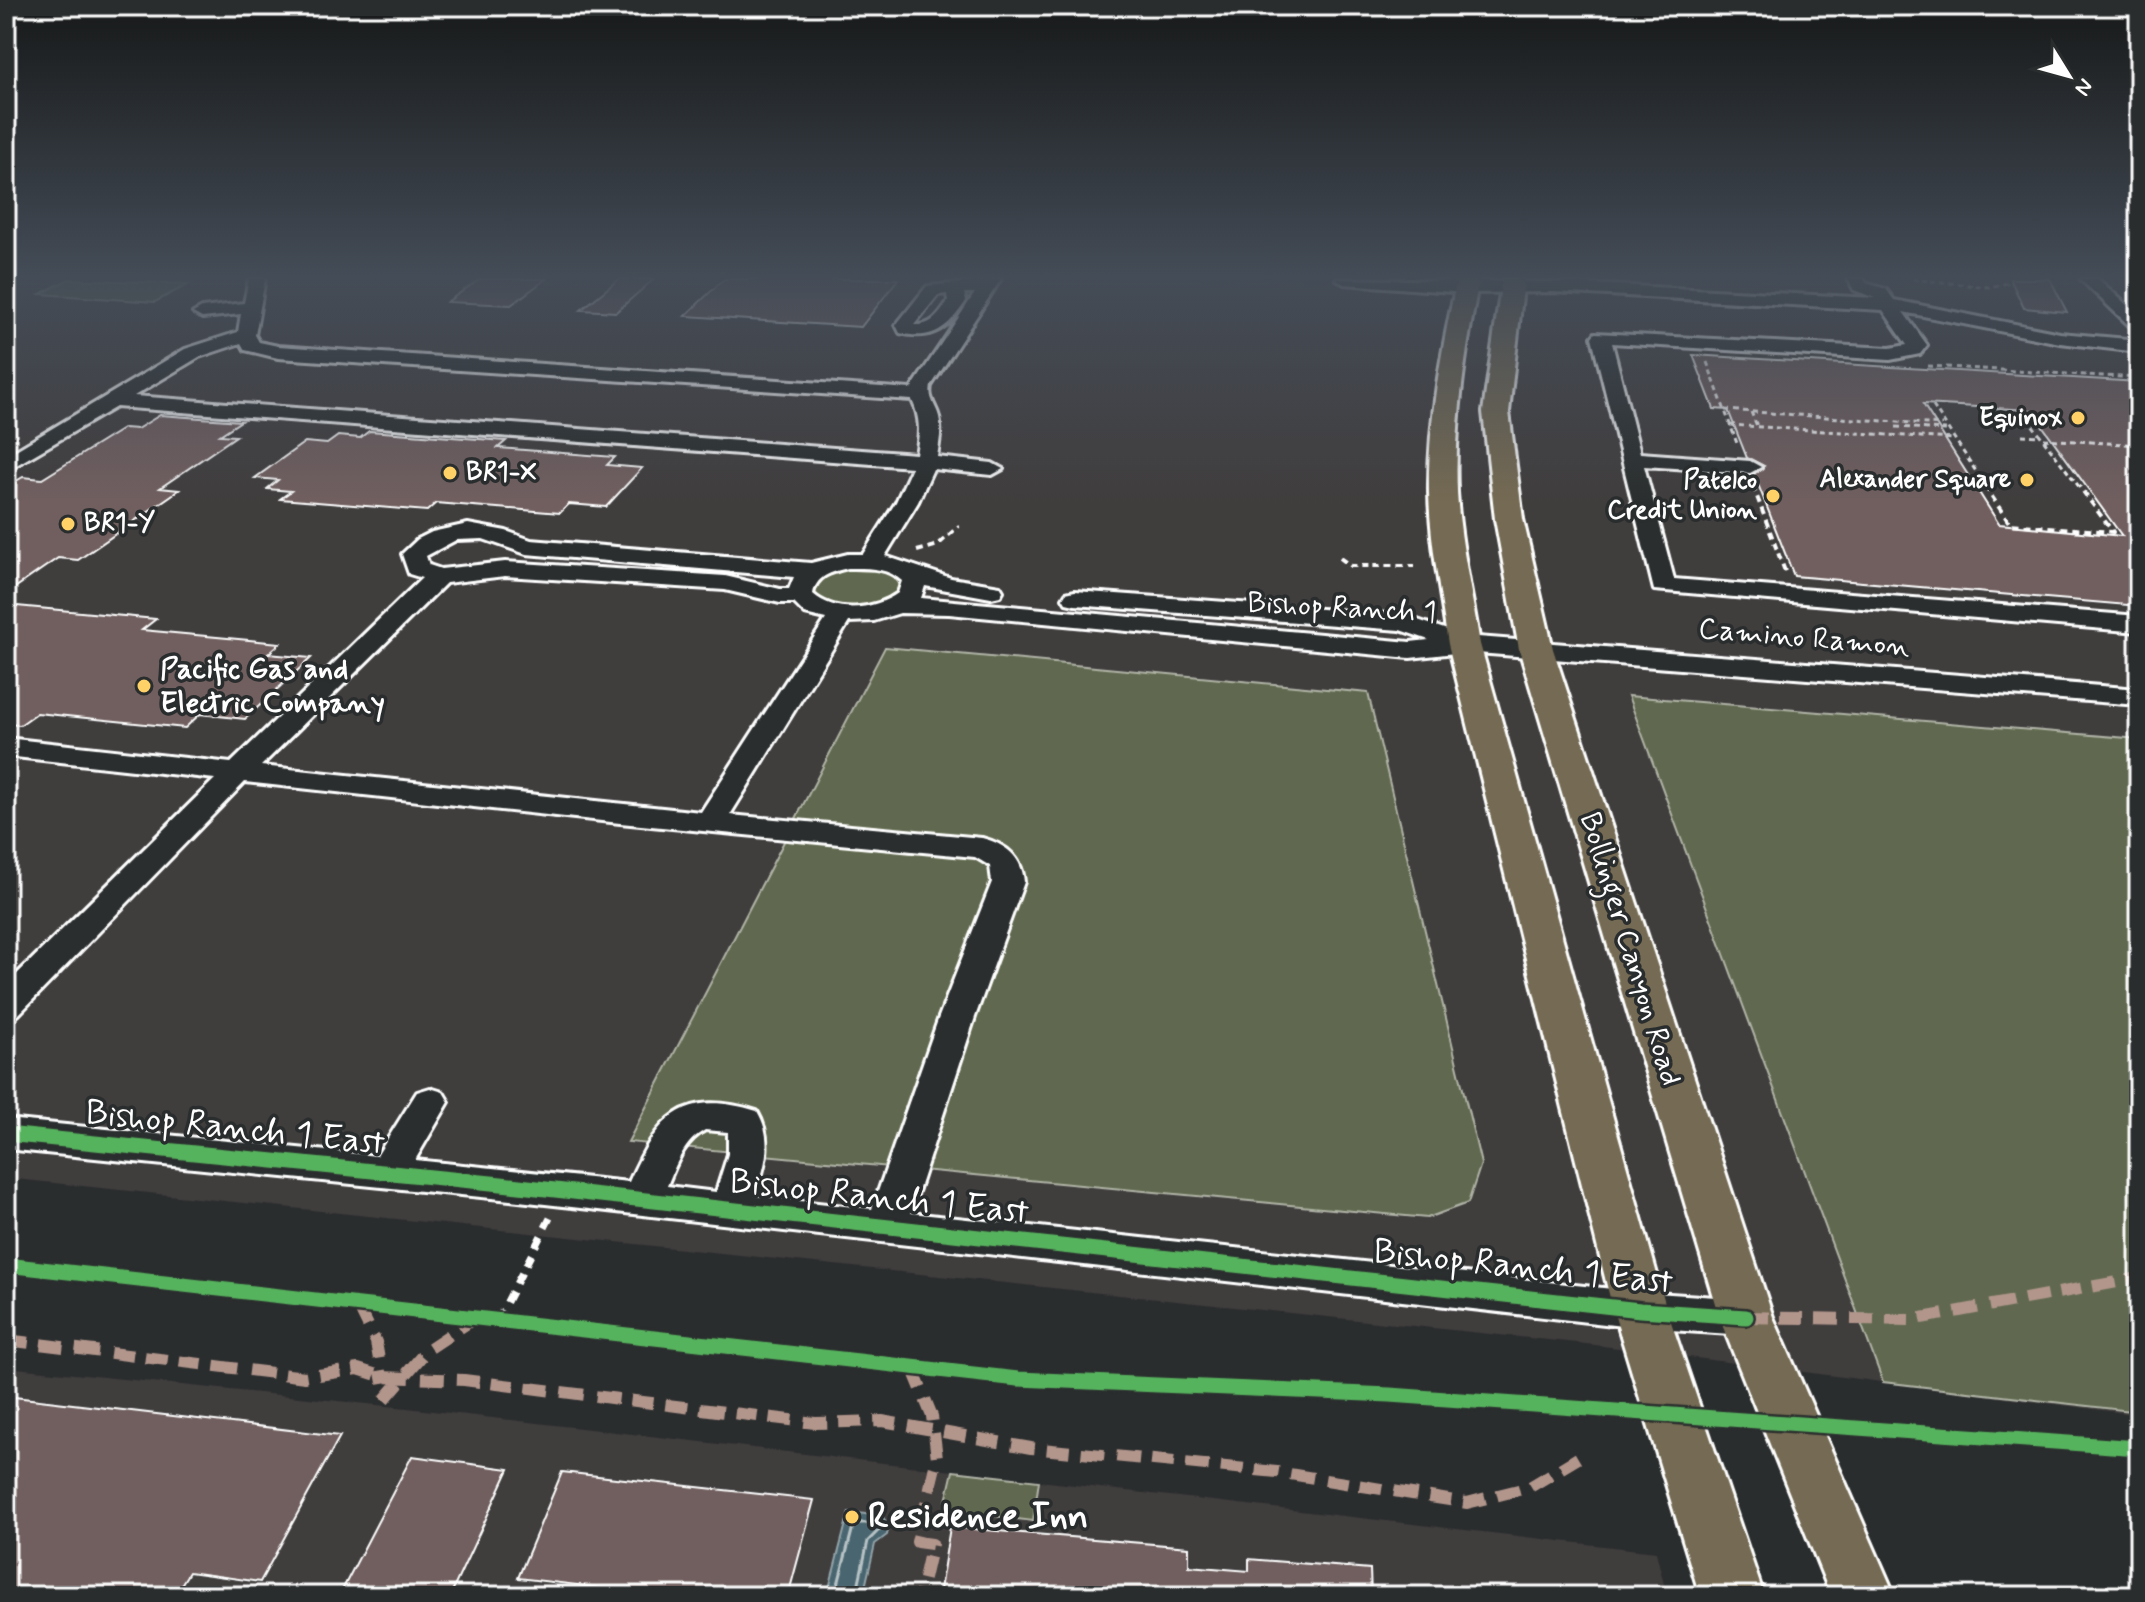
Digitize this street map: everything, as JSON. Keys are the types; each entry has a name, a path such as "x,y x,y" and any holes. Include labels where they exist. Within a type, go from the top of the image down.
{"main road":[{"path":"1455,354 1443,474 1448,542 1464,644 1640,1310 1732,1596"},
{"name":"Bollinger Canyon Road","path":"1503,354 1496,412 1509,519 1536,649 1746,1317 1863,1596"}],"street":[{"path":"6,465 191,354"},
{"path":"304,354 919,395"},
{"path":"711,821 841,615 814,609 800,596 780,596 725,583 505,569 439,576 418,569 414,554 446,536 479,531 506,536 526,547 815,571 847,561 871,560 926,463 933,419 919,395 921,386 943,354"},
{"path":"1605,354 1663,585 2139,624"},
{"path":"114,401 864,455 992,469"},
{"path":"1631,459 1748,467"},
{"name":"Bishop Ranch 1","path":"871,560 910,564 949,585 997,592 1403,623 1464,644"},
{"path":"898,605 909,597 915,587 910,564"},
{"path":"800,596 800,585 815,571"},
{"path":"6,1006 237,773 439,576"},
{"name":"Bishop Ranch 1","path":"841,615 874,613 898,605 949,606 1410,650 1464,644"},
{"name":"Camino Ramon","path":"1464,644 2139,697"},
{"path":"6,747 620,814 982,848 1002,857 1008,867 1008,882 957,1017 886,1227"},
{"path":"387,1173 430,1102"},
{"path":"641,1200 671,1137 684,1124 701,1114 726,1115 744,1121 750,1135 750,1151 730,1210"},
{"name":"Bishop Ranch 1 East","path":"6,1134 563,1191 1640,1310 1746,1317"}],"path":[{"path":"1704,354 1788,580"},
{"path":"1913,365 2139,378"},
{"path":"1933,406 2010,524 2113,532 2022,411"},
{"path":"1724,410 1943,425"},
{"path":"1751,412 1757,426"},
{"path":"1893,422 1900,436"},
{"path":"1730,425 1953,439"},
{"path":"1896,427 1947,430"},
{"path":"2022,435 2139,445"},
{"path":"910,564 959,526"},
{"path":"1340,558 1351,566 1415,566"},
{"path":"513,1322 492,1320 563,1191"}],"shaded area":[{"path":"6,354 2139,354 2139,1415 1595,1345 6,1178"},
{"name":"Residence Inn","path":"6,1367 407,1408 1656,1552 1667,1596 6,1596"}],"green space":[{"path":"851,568 872,568 885,572 899,586 892,597 871,608 832,605 811,594 812,587 825,575"},
{"path":"885,647 1368,693 1481,1164 1468,1203 1427,1218 628,1142"},
{"path":"1628,696 2139,739 2139,1412 1883,1382"},
{"path":"953,1471 1039,1481 1033,1521 944,1510"}],"water":[{"path":"849,1512 882,1516 889,1526 887,1535 875,1544 863,1596 827,1596"}],"building":[{"path":"1693,355 2139,382 2139,606 1794,576 1754,474 1764,466 1747,458 1728,410 1714,409","holes":["1923,404 2031,410 2122,536 1999,524"]},
{"name":"BR1-Y","path":"160,415 241,421 220,435 236,436 160,488 179,490 78,560 58,558 6,594 6,487 23,477 42,479 124,428 137,429"},
{"name":"BR1-X","path":"369,431 506,441 498,448 615,457 607,465 642,468 606,507 569,504 560,513 436,503 427,511 280,499 291,491 267,489 278,480 255,478 305,442 327,444 338,436 360,438"},
{"name":"Pacific Gas and Electric Company","path":"6,605 156,619 142,630 280,643 268,654 311,658 245,719 200,714 185,728 37,713 20,725 6,724"},
{"path":"6,1396 340,1436 260,1582 189,1572 174,1596 6,1596"},
{"path":"412,1456 509,1469 450,1596 339,1596"},
{"name":"Residence Inn","path":"562,1472 814,1500 788,1596 669,1596 518,1578"},
{"name":"Residence Inn","path":"950,1527 1189,1547 1189,1566 1249,1571 1249,1559 1370,1569 1371,1596 939,1596"}],"marked path":[{"path":"1746,1317 1911,1320 2139,1278"},
{"path":"358,1305 376,1342 383,1383"},
{"path":"384,1400 427,1350 472,1320"},
{"path":"6,1340 305,1377 358,1369 383,1377 464,1380 815,1423 882,1421 1031,1448 1277,1472 1467,1503 1530,1487 1578,1458"},
{"path":"912,1367 932,1416 937,1458 917,1542 932,1544 920,1596"}],"cycle path":[{"path":"6,1134 501,1184 1640,1310 1746,1317"},
{"path":"6,1265 1018,1379 1390,1395 2139,1448"}],"place":[{"name":"Equinox","path":"2078,418"},
{"name":"BR1-X","path":"450,473"},
{"name":"Alexander Square","path":"2027,480"},
{"name":"Patelco Credit Union","path":"1773,496"},
{"name":"BR1-Y","path":"68,524"},
{"name":"Pacific Gas and Electric Company","path":"144,686"},
{"name":"Residence Inn","path":"852,1517"}]}
